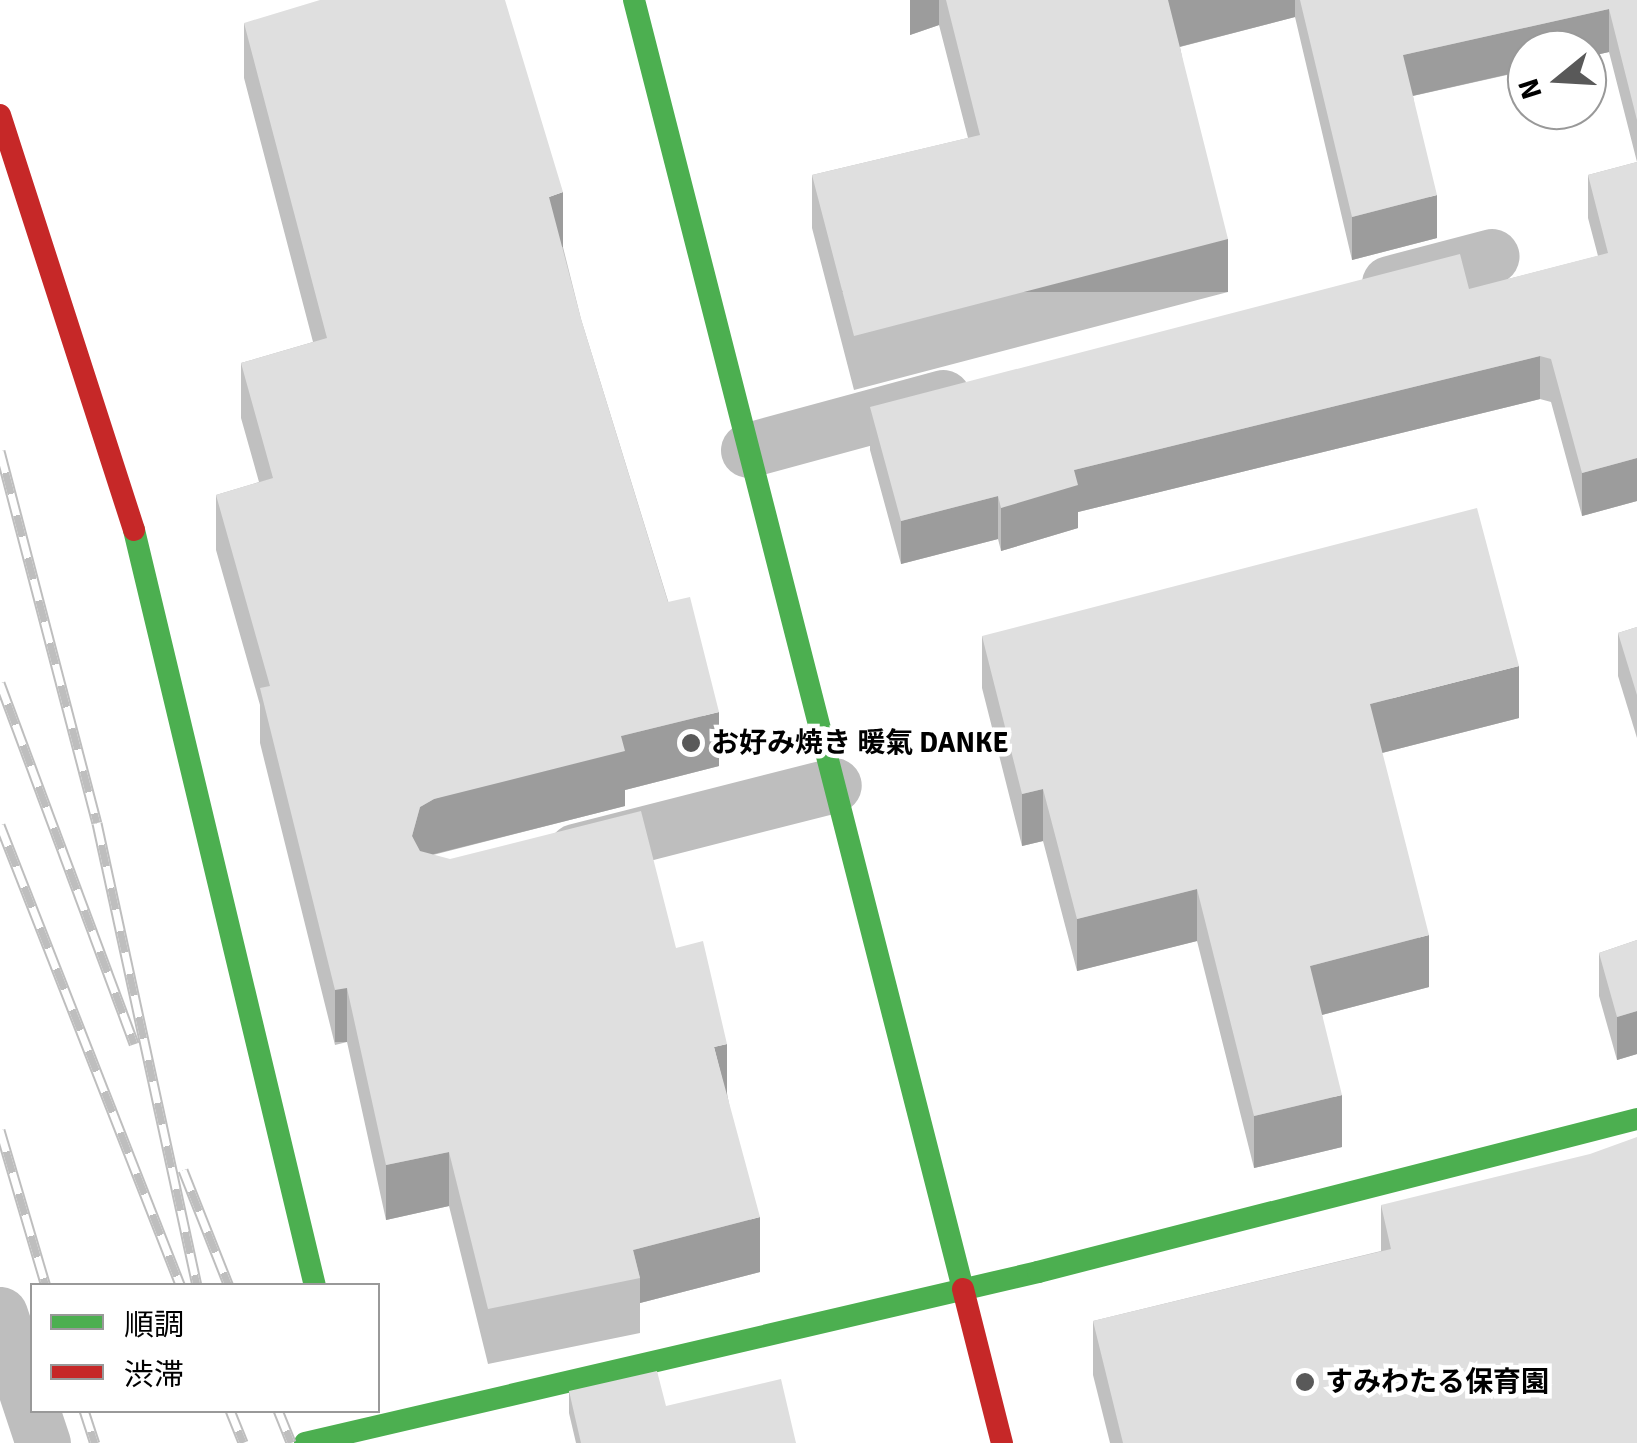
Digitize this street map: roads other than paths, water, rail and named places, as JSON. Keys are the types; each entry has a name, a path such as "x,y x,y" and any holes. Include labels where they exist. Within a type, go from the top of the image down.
{"street":[{"path":"634,0 1002,1443"},
{"path":"0,115 135,532 314,1283"},
{"path":"1338,296 1492,256"},
{"path":"748,450 992,385"},
{"path":"518,865 834,785"},
{"path":"305,1443 963,1290 1637,1119"},
{"path":"0,1314 30,1404"},
{"path":"33,1413 43,1443"}],"railway":[{"path":"0,451 97,823 196,1283"},
{"path":"0,683 134,1044"},
{"path":"0,825 180,1283"},
{"path":"0,1130 45,1283"},
{"path":"183,1170 228,1283"},
{"path":"85,1413 95,1443"},
{"path":"231,1413 243,1443"},
{"path":"279,1413 291,1443"}],"place":[{"name":"お好み焼き 暖氣 DANKE","path":"691,743"},
{"name":"すみわたる保育園","path":"1305,1382"}]}
